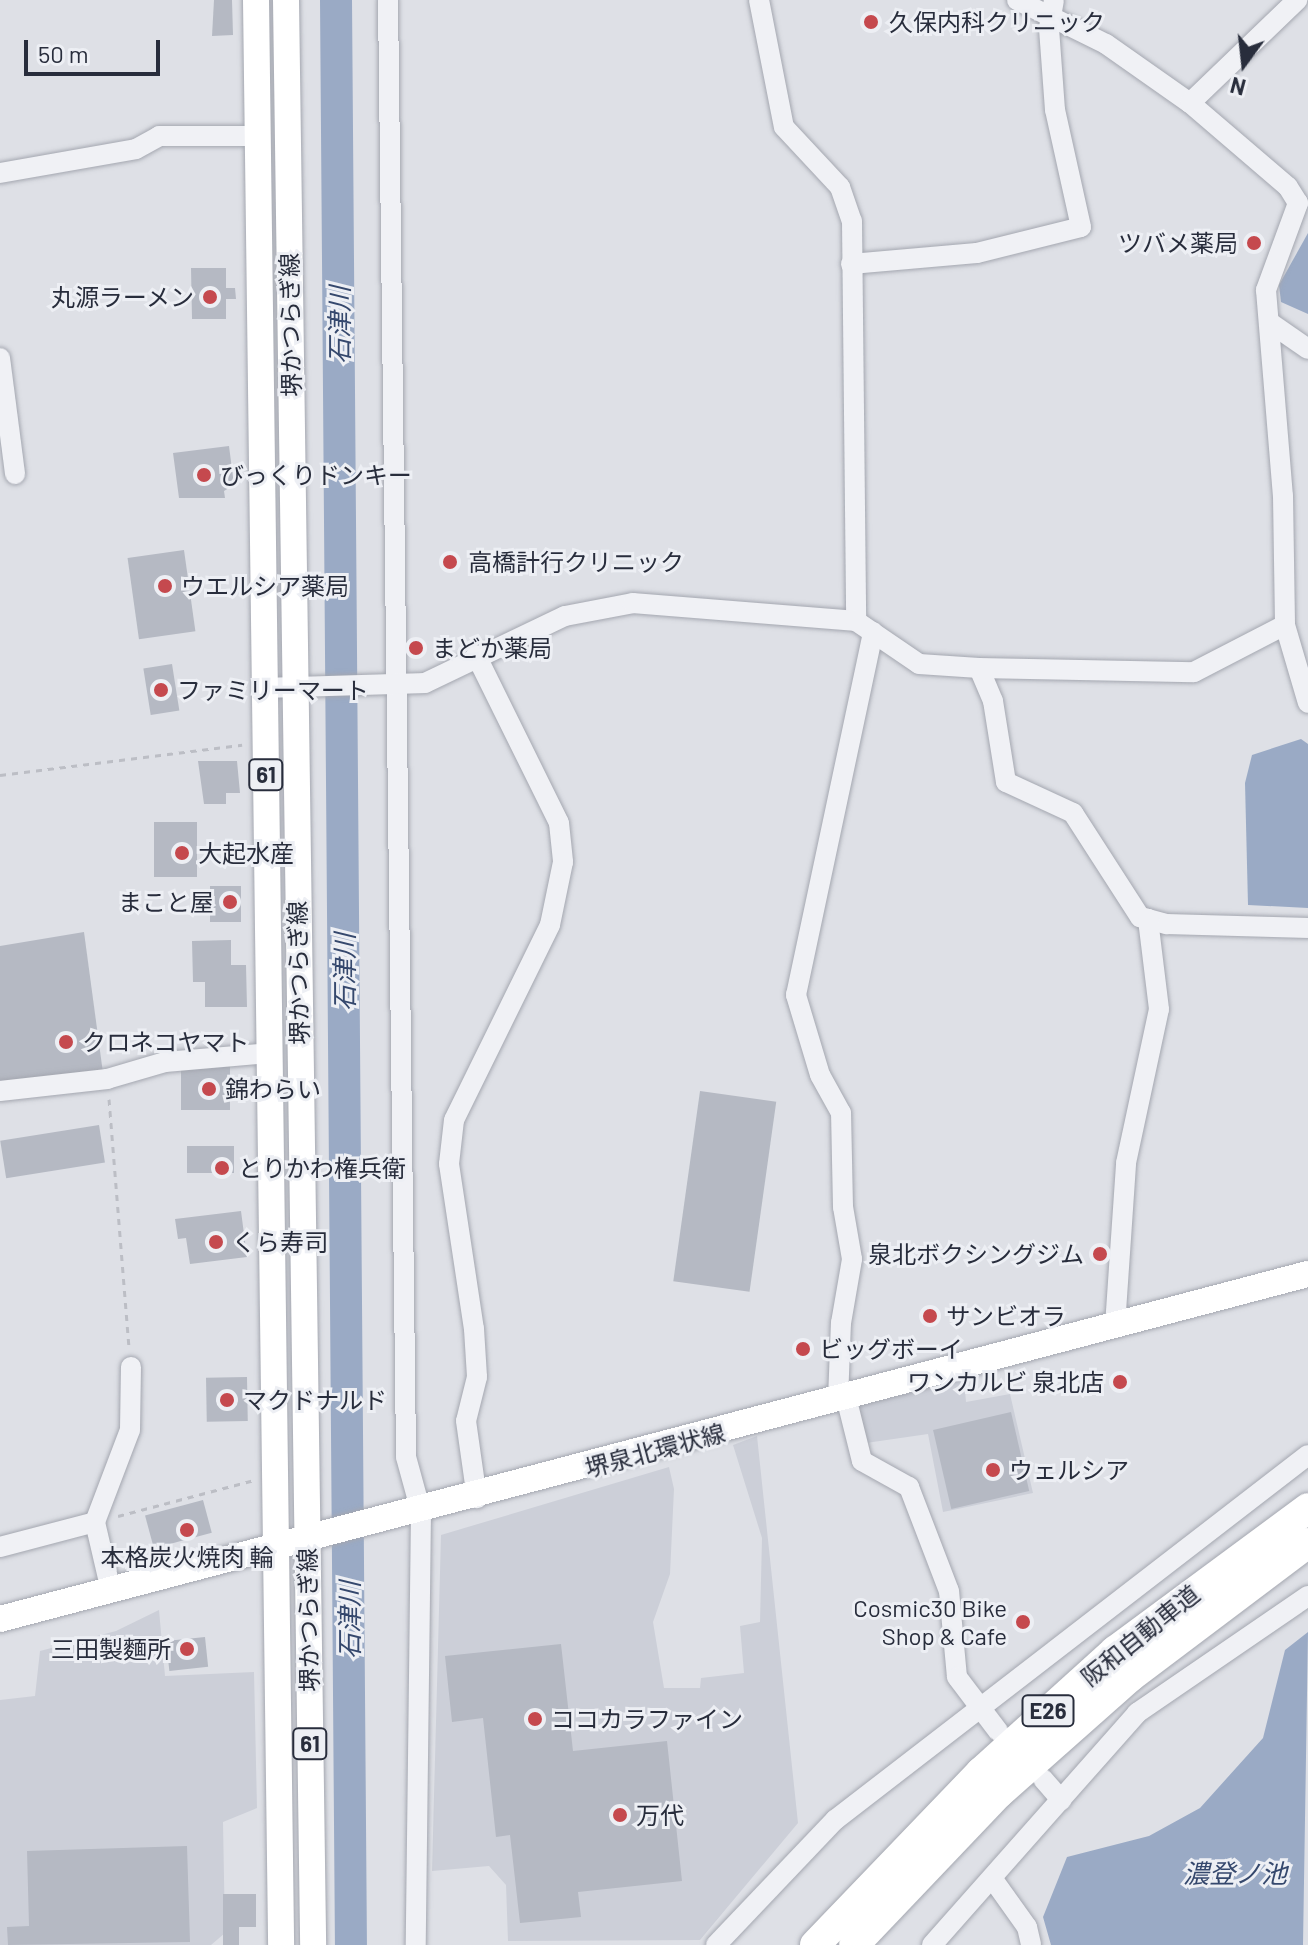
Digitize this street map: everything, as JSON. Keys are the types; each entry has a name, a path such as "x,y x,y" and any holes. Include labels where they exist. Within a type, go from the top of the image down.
{"highway":[{"name":"阪和自動車道","path":"815,1945 981,1772 1115,1651 1308,1508"},
{"name":"阪和自動車道","path":"854,1945 999,1793 1095,1708 1308,1543"}],"main road":[{"name":"堺かつらぎ線","path":"256,0 281,1945"},
{"name":"堺かつらぎ線","path":"286,0 306,688 307,1542 313,1945"},
{"name":"堺泉北環状線","path":"0,1619 477,1498 1308,1274"}],"street":[{"path":"388,0 406,1457 410,1515 416,1945"},
{"path":"759,0 784,127 840,187 852,221 864,626 796,995 820,1075 841,1113 843,1207 852,1259 841,1323 842,1398 862,1461 909,1487 949,1591 957,1677 976,1708 998,1731"},
{"path":"1017,0 1052,7 1190,103 1288,187 1298,203 1269,271 1269,322 1285,625 1308,703"},
{"path":"1190,103 1297,0"},
{"path":"851,264 977,253 1081,227 1055,110 1052,7"},
{"path":"0,173 136,149 159,136 258,136"},
{"path":"1269,322 1308,349"},
{"path":"0,358 15,474"},
{"path":"265,688 425,683 476,655 565,616 611,605 864,626 919,664 979,668 1194,672 1285,625"},
{"path":"476,655 559,823 563,862 550,925 454,1120 449,1164 474,1329 477,1377 466,1421 477,1498"},
{"path":"979,668 993,701 1006,782 1073,813 1130,908 1148,919 1308,928"},
{"path":"1115,1326 1126,1163 1159,1009 1148,919"},
{"path":"0,1091 107,1079 165,1062 269,1053"},
{"path":"111,1591 95,1522 130,1430 131,1367"},
{"path":"716,1945 835,1820 976,1708 1308,1455"},
{"path":"0,1547 95,1522"},
{"path":"932,1945 1137,1713 1308,1596"},
{"path":"1043,1779 1061,1800"},
{"path":"992,1878 1027,1927 1031,1945"}],"path":[{"path":"0,775 265,742"},
{"path":"107,1079 131,1367"},
{"path":"95,1522 257,1479"}],"shaded area":[{"path":"964,1379 966,1402 1010,1394 1033,1493 943,1512 928,1434 866,1443 858,1406"},
{"path":"757,1436 798,1823 700,1940 508,1941 506,1885 489,1866 432,1871 441,1535 669,1467 674,1489 670,1574 653,1622 664,1688 700,1688 701,1678 744,1673 740,1626 760,1622 762,1538 733,1445"},
{"path":"159,1610 165,1676 254,1672 257,1808 223,1822 225,1933 211,1945 0,1945 0,1700 35,1696 40,1651 116,1631"}],"water":[{"path":"1308,233 1308,314 1281,302 1279,285"},
{"path":"1301,739 1308,744 1308,908 1248,905 1245,783 1252,755"},
{"name":"濃登ノ池","path":"1308,1632 1303,1945 1051,1945 1043,1917 1067,1857 1149,1836 1200,1808 1263,1738 1285,1650"}],"building":[{"path":"214,0 232,0 233,35 212,36"},
{"path":"191,268 226,268 226,288 235,288 236,299 226,299 226,319 192,319"},
{"path":"229,446 234,485 224,491 225,498 179,498 173,453"},
{"path":"184,550 195,631 139,639 128,558"},
{"path":"172,664 179,710 151,715 143,669"},
{"path":"198,761 237,761 240,793 226,793 226,804 204,804"},
{"path":"154,822 197,822 197,877 154,877"},
{"path":"210,886 241,886 241,922 210,922"},
{"name":"クロネコヤマト","path":"84,932 103,1073 0,1084 0,946"},
{"path":"231,940 231,965 246,965 247,1007 205,1007 205,982 193,982 192,941"},
{"path":"181,1065 230,1065 230,1110 181,1110"},
{"path":"700,1091 776,1102 750,1292 673,1281"},
{"path":"99,1125 105,1163 6,1178 0,1141"},
{"path":"187,1146 234,1146 234,1173 187,1173"},
{"path":"241,1211 247,1257 190,1264 186,1238 178,1239 175,1219"},
{"name":"マクドナルド","path":"247,1377 248,1421 207,1422 206,1378"},
{"path":"1011,1412 1029,1491 951,1509 933,1430"},
{"path":"203,1500 212,1533 154,1548 145,1516"},
{"path":"205,1637 208,1667 169,1671 166,1641"},
{"path":"561,1644 573,1751 667,1741 682,1881 578,1892 581,1917 520,1923 510,1835 496,1837 483,1718 452,1722 445,1656"},
{"path":"187,1846 190,1942 8,1945 7,1927 29,1926 27,1851"},
{"path":"223,1894 256,1894 256,1927 239,1927 239,1945 223,1945"}],"waterway":[{"name":"石津川","path":"336,0 351,1945"}],"place":[{"name":"久保内科クリニック","path":"871,22"},
{"name":"ツバメ薬局","path":"1254,243"},
{"name":"丸源ラーメン","path":"210,297"},
{"name":"びっくりドンキー","path":"204,475"},
{"name":"高橋計行クリニック","path":"450,562"},
{"name":"ウエルシア薬局","path":"165,586"},
{"name":"まどか薬局","path":"416,648"},
{"name":"ファミリーマート","path":"161,690"},
{"name":"大起水産","path":"182,853"},
{"name":"まこと屋","path":"230,902"},
{"name":"クロネコヤマト","path":"66,1042"},
{"name":"錦わらい","path":"209,1089"},
{"name":"とりかわ権兵衛","path":"222,1168"},
{"name":"くら寿司","path":"216,1242"},
{"name":"泉北ボクシングジム","path":"1100,1254"},
{"name":"サンビオラ","path":"930,1316"},
{"name":"ビッグボーイ","path":"803,1349"},
{"name":"ワンカルビ 泉北店","path":"1120,1382"},
{"name":"マクドナルド","path":"227,1400"},
{"name":"ウェルシア","path":"993,1470"},
{"name":"本格炭火焼肉 輪","path":"187,1530"},
{"name":"Cosmic30 Bike Shop & Cafe","path":"1023,1622"},
{"name":"三田製麵所","path":"187,1649"},
{"name":"ココカラファイン","path":"535,1719"},
{"name":"万代","path":"620,1815"}]}
